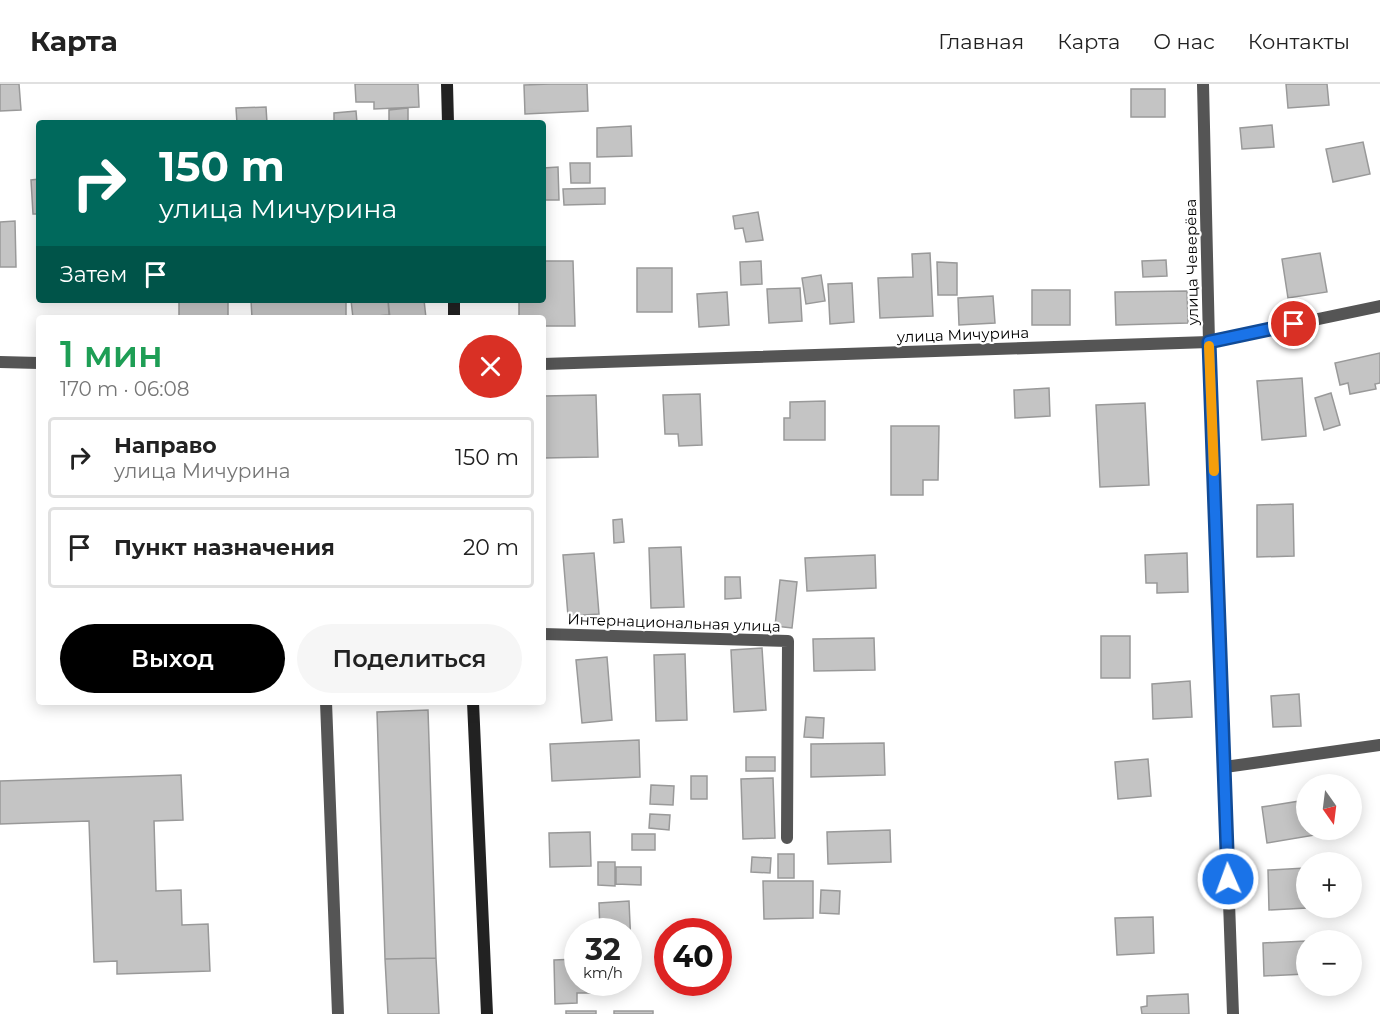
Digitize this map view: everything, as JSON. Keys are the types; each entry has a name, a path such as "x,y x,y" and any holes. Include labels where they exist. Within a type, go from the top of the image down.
{"main road":[{"path":"447,84 448,120"},
{"path":"472,705 487,1014"}],"street":[{"name":"улица Чеверёва","path":"1203,84 1209,342 1233,1014"},
{"name":"улица Мичурина","path":"546,364 1209,342 1380,306"},
{"path":"0,362 36,363"},
{"name":"Интернациональная улица","path":"546,634 788,642 787,838"},
{"path":"326,705 338,1014"},
{"path":"1225,767 1380,745"}],"building":[{"path":"0,84 19,84 21,110 0,111"},
{"path":"355,84 418,84 419,107 374,109 374,102 356,102"},
{"path":"587,84 588,111 525,114 524,85"},
{"path":"1286,84 1327,84 1329,105 1288,108"},
{"path":"1131,89 1165,89 1165,117 1131,117"},
{"path":"266,107 267,120 237,120 236,108"},
{"path":"408,108 408,120 389,120 389,110"},
{"path":"356,111 357,120 334,120 334,113"},
{"path":"1272,125 1274,147 1242,149 1240,128"},
{"path":"631,126 632,156 597,157 597,128"},
{"path":"1363,142 1370,174 1333,182 1326,149"},
{"path":"570,163 590,163 590,183 571,183"},
{"path":"558,167 559,200 546,200 546,168"},
{"path":"36,179 36,214 33,214 31,180"},
{"path":"605,188 605,204 564,205 563,189"},
{"path":"758,212 763,240 746,242 743,228 735,229 733,216"},
{"path":"15,221 16,267 0,267 0,222"},
{"path":"930,253 933,316 880,318 878,278 913,277 912,254"},
{"path":"1320,253 1327,292 1288,298 1282,259"},
{"path":"1166,260 1167,276 1143,277 1142,261"},
{"path":"546,261 573,261 575,326 546,326 546,315 519,315 519,303 546,303"},
{"path":"761,261 762,284 741,285 740,262"},
{"path":"937,262 957,263 957,295 938,295"},
{"path":"637,268 672,268 672,312 637,312"},
{"path":"821,275 825,301 806,304 802,278"},
{"path":"852,283 854,322 830,324 828,284"},
{"path":"800,288 802,321 769,323 767,289"},
{"path":"1032,290 1070,290 1070,325 1032,325"},
{"path":"1187,291 1188,323 1116,325 1115,292"},
{"path":"727,292 729,325 699,327 697,294"},
{"path":"993,296 995,323 959,325 958,298"},
{"path":"179,303 228,303 228,315 179,315"},
{"path":"251,303 346,303 346,315 252,315"},
{"path":"351,303 388,303 389,315 353,315"},
{"path":"388,303 424,303 426,315 390,315"},
{"path":"1380,353 1380,383 1375,384 1376,389 1350,394 1348,383 1340,385 1335,363"},
{"path":"1302,378 1306,436 1262,440 1257,381"},
{"path":"1049,388 1050,416 1015,418 1014,390"},
{"path":"1331,393 1340,425 1324,430 1315,398"},
{"path":"700,394 702,445 679,446 678,434 665,434 663,395"},
{"path":"596,395 598,457 546,458 546,396"},
{"path":"825,401 825,440 784,440 784,418 790,418 790,402"},
{"path":"1145,403 1149,485 1100,487 1096,405"},
{"path":"891,426 939,426 938,480 923,480 923,495 891,495"},
{"path":"1293,504 1294,556 1257,557 1257,505"},
{"path":"622,519 624,542 614,543 613,520"},
{"path":"681,547 684,607 651,608 649,548"},
{"path":"594,553 599,614 568,616 563,555"},
{"path":"1187,553 1188,592 1157,593 1157,583 1146,583 1145,555"},
{"path":"875,555 876,588 807,591 805,558"},
{"path":"725,577 740,577 741,598 725,599"},
{"path":"780,580 797,582 792,628 775,626"},
{"path":"1101,636 1130,636 1130,678 1101,678"},
{"path":"874,638 875,670 814,671 813,639"},
{"path":"762,648 766,710 734,712 731,650"},
{"path":"685,654 687,720 656,721 654,655"},
{"path":"607,657 612,720 582,723 576,660"},
{"path":"1190,681 1192,717 1153,719 1152,684"},
{"path":"1299,694 1301,726 1273,727 1271,696"},
{"path":"428,710 436,958 385,959 377,712"},
{"path":"806,717 824,718 823,738 804,737"},
{"path":"639,740 640,777 552,781 550,744"},
{"path":"884,743 885,775 811,777 811,744"},
{"path":"746,757 775,757 775,771 746,771"},
{"path":"1148,759 1151,796 1118,799 1115,762"},
{"path":"181,775 183,820 154,821 156,891 181,890 182,925 208,924 210,971 117,974 117,961 94,962 89,821 0,824 0,781"},
{"path":"691,776 707,776 707,799 691,799"},
{"path":"773,778 775,838 743,839 741,779"},
{"path":"651,785 674,786 673,805 650,804"},
{"path":"1296,802 1296,838 1267,843 1262,807"},
{"path":"650,814 670,815 669,830 649,828"},
{"path":"890,830 891,862 828,864 827,832"},
{"path":"590,832 591,866 550,867 549,833"},
{"path":"632,834 655,834 655,850 632,850"},
{"path":"778,854 794,854 794,878 778,878"},
{"path":"752,857 771,858 770,873 751,872"},
{"path":"598,862 615,862 615,886 598,885"},
{"path":"616,867 641,867 641,885 616,884"},
{"path":"1296,868 1296,909 1269,910 1268,870"},
{"path":"763,881 813,881 813,918 764,919"},
{"path":"821,890 840,891 839,914 820,913"},
{"path":"629,901 630,918 600,918 599,903"},
{"path":"1153,917 1154,953 1117,955 1115,918"},
{"path":"1296,941 1296,974 1264,976 1263,943"},
{"path":"436,958 439,1014 388,1014 385,959"},
{"path":"554,960 564,960 564,996 577,996 577,1003 555,1004"},
{"path":"1188,994 1189,1014 1142,1014 1141,1007 1147,1006 1147,996"},
{"path":"566,1011 596,1011 596,1014 566,1014"},
{"path":"614,1011 653,1011 653,1014 614,1014"}],"slow traffic":[{"path":"1209,346 1214,471"}],"route":[{"path":"1228,879 1209,342 1294,324"}]}
